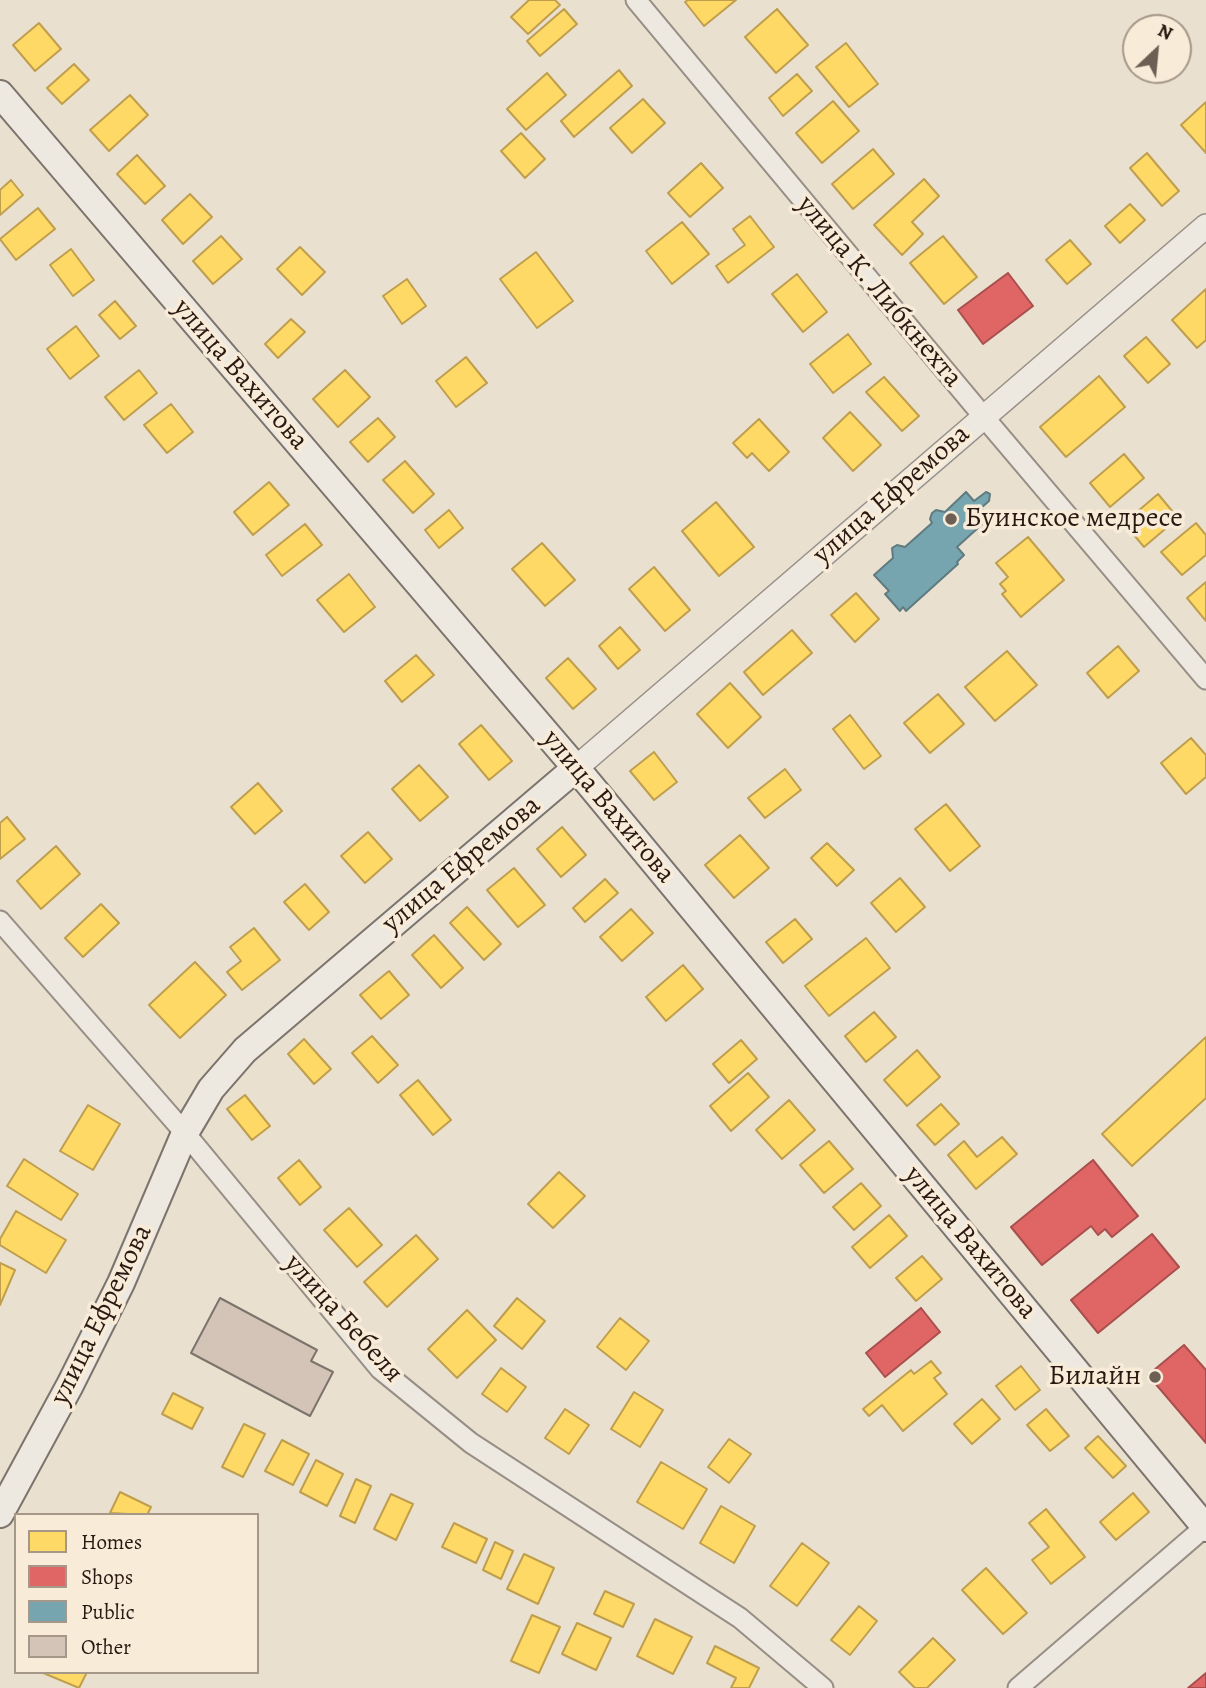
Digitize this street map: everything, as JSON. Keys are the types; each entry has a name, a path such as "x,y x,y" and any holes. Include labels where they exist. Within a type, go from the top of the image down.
{"main road":[{"name":"улица Вахитова","path":"0,94 576,768 1206,1527"},
{"name":"улица Ефремова","path":"0,1514 70,1385 121,1283 185,1133 211,1089 245,1049 576,768"}],"street":[{"name":"улица К. Либкнехта","path":"636,0 1206,679"},
{"name":"улица Ефремова","path":"576,768 1206,226"},
{"name":"улица Бебеля","path":"0,921 185,1133 380,1369 471,1444 740,1618 823,1688"},
{"path":"1018,1688 1206,1527"}],"building: Homes":[{"path":"529,0 555,0 560,5 528,34 511,17"},
{"path":"736,0 704,26 685,2"},
{"path":"564,9 577,24 540,56 527,41"},
{"path":"777,9 808,45 776,73 745,37"},
{"path":"39,23 61,49 35,71 13,45"},
{"path":"846,43 878,84 849,107 816,67"},
{"path":"74,64 89,80 62,104 47,88"},
{"path":"619,70 632,86 574,137 561,121"},
{"path":"547,73 566,95 526,130 507,109"},
{"path":"797,74 812,91 783,116 769,98"},
{"path":"130,95 148,115 109,151 90,130"},
{"path":"643,99 665,123 632,153 610,128"},
{"path":"833,101 859,131 822,163 796,133"},
{"path":"1206,102 1206,153 1181,125"},
{"path":"521,133 545,159 525,178 501,151"},
{"path":"873,149 894,174 853,209 832,184"},
{"path":"1147,153 1179,191 1162,206 1130,168"},
{"path":"137,155 165,186 145,204 117,174"},
{"path":"701,163 723,188 690,217 668,193"},
{"path":"924,179 939,196 912,222 923,234 902,255 874,225"},
{"path":"11,180 23,195 0,215 0,190"},
{"path":"190,194 212,217 183,244 162,220"},
{"path":"1130,204 1145,220 1120,243 1105,226"},
{"path":"38,208 55,229 16,260 0,239"},
{"path":"750,216 774,247 728,283 716,266 745,245 733,229"},
{"path":"682,222 709,254 672,284 646,251"},
{"path":"221,236 242,259 213,284 193,261"},
{"path":"943,236 977,277 944,304 910,263"},
{"path":"1070,240 1091,264 1067,284 1046,260"},
{"path":"300,247 325,272 302,295 277,269"},
{"path":"71,249 94,280 73,296 50,265"},
{"path":"536,252 573,301 537,328 500,279"},
{"path":"797,274 827,312 803,332 772,294"},
{"path":"407,279 426,306 402,324 383,296"},
{"path":"1206,289 1206,340 1197,348 1172,320"},
{"path":"115,301 136,326 120,339 99,315"},
{"path":"291,319 305,332 278,358 265,344"},
{"path":"76,326 99,356 70,379 47,349"},
{"path":"848,334 871,364 833,393 810,364"},
{"path":"1146,337 1170,364 1148,383 1124,356"},
{"path":"466,357 487,383 456,407 436,381"},
{"path":"139,370 157,393 124,420 105,397"},
{"path":"345,370 370,397 338,427 313,399"},
{"path":"1099,376 1125,407 1066,457 1040,427"},
{"path":"884,377 919,416 902,431 866,392"},
{"path":"171,404 193,432 167,453 144,425"},
{"path":"850,412 881,445 853,471 823,438"},
{"path":"378,418 395,437 368,462 350,442"},
{"path":"759,419 789,452 769,471 752,453 747,458 733,443"},
{"path":"1124,454 1144,478 1110,507 1090,483"},
{"path":"405,461 434,494 413,513 383,480"},
{"path":"269,482 289,505 253,535 234,512"},
{"path":"1158,494 1178,518 1144,547 1124,523"},
{"path":"716,502 754,547 719,576 682,531"},
{"path":"449,510 463,528 439,548 425,530"},
{"path":"1196,523 1206,535 1206,555 1182,575 1161,552"},
{"path":"305,524 322,545 282,576 266,555"},
{"path":"1028,537 1064,580 1021,617 1002,594 1006,591 1000,584 1008,577 996,563"},
{"path":"542,543 575,580 545,606 512,569"},
{"path":"654,567 690,610 665,631 629,589"},
{"path":"349,574 375,607 344,632 317,600"},
{"path":"1206,582 1206,621 1187,598"},
{"path":"856,593 879,619 855,642 831,615"},
{"path":"620,627 640,650 618,669 599,646"},
{"path":"792,630 812,653 763,695 744,672"},
{"path":"1118,646 1139,671 1108,698 1087,673"},
{"path":"1007,651 1037,685 995,721 965,687"},
{"path":"416,655 434,675 402,702 385,681"},
{"path":"568,658 596,689 573,709 546,678"},
{"path":"730,683 761,717 728,748 697,714"},
{"path":"938,694 964,724 930,753 904,723"},
{"path":"850,715 881,756 864,769 833,729"},
{"path":"481,725 512,761 489,780 459,744"},
{"path":"1191,738 1206,755 1206,777 1186,794 1161,763"},
{"path":"654,752 677,782 654,800 630,771"},
{"path":"419,765 448,797 420,821 392,789"},
{"path":"785,769 801,790 765,818 748,798"},
{"path":"258,783 282,811 255,834 231,807"},
{"path":"946,804 980,846 950,871 915,829"},
{"path":"7,817 25,839 0,859 0,823"},
{"path":"562,827 586,855 561,877 537,849"},
{"path":"368,832 392,859 365,883 341,856"},
{"path":"740,835 769,868 734,898 705,865"},
{"path":"827,843 854,870 837,886 811,858"},
{"path":"56,846 80,874 41,909 17,881"},
{"path":"514,868 545,905 518,927 487,890"},
{"path":"900,878 925,907 896,932 871,903"},
{"path":"605,879 618,893 585,922 573,908"},
{"path":"305,884 329,912 309,930 284,902"},
{"path":"101,904 119,923 83,957 65,938"},
{"path":"467,907 501,944 484,960 450,923"},
{"path":"631,909 653,933 622,961 600,937"},
{"path":"795,919 812,939 783,963 766,942"},
{"path":"254,928 280,960 242,990 227,972 241,961 230,947"},
{"path":"434,935 463,968 441,988 412,955"},
{"path":"866,938 890,968 829,1016 805,986"},
{"path":"195,962 226,995 180,1038 149,1005"},
{"path":"683,965 703,989 666,1021 646,997"},
{"path":"389,971 409,995 381,1019 360,995"},
{"path":"874,1012 896,1037 866,1062 845,1036"},
{"path":"372,1036 398,1065 378,1083 352,1053"},
{"path":"1206,1037 1206,1098 1132,1166 1102,1134"},
{"path":"304,1039 331,1069 314,1084 288,1054"},
{"path":"741,1040 757,1059 729,1083 713,1064"},
{"path":"917,1050 940,1077 907,1106 884,1080"},
{"path":"748,1073 769,1097 731,1131 710,1106"},
{"path":"418,1080 451,1120 433,1135 400,1095"},
{"path":"245,1095 270,1126 252,1140 227,1109"},
{"path":"789,1100 815,1130 782,1159 756,1130"},
{"path":"941,1104 959,1124 935,1145 917,1125"},
{"path":"88,1105 120,1124 93,1170 60,1151"},
{"path":"1002,1137 1017,1154 976,1189 948,1155 964,1141 977,1157"},
{"path":"829,1141 853,1169 824,1193 800,1165"},
{"path":"24,1159 78,1194 61,1220 7,1186"},
{"path":"299,1160 321,1187 300,1205 278,1178"},
{"path":"559,1172 585,1196 553,1228 528,1204"},
{"path":"861,1183 881,1206 854,1230 833,1207"},
{"path":"349,1208 382,1245 357,1267 324,1230"},
{"path":"16,1211 66,1240 46,1273 0,1245 0,1239"},
{"path":"889,1215 907,1236 870,1268 852,1247"},
{"path":"416,1235 438,1259 387,1307 364,1282"},
{"path":"922,1256 942,1279 916,1301 896,1278"},
{"path":"0,1263 15,1270 0,1305"},
{"path":"517,1298 545,1321 522,1349 494,1326"},
{"path":"467,1310 496,1340 457,1378 428,1349"},
{"path":"620,1318 649,1341 626,1370 597,1347"},
{"path":"931,1361 941,1373 934,1378 947,1394 903,1431 882,1405 869,1416 863,1409 911,1370 914,1374"},
{"path":"1021,1366 1040,1390 1015,1410 996,1386"},
{"path":"501,1368 526,1387 507,1412 482,1394"},
{"path":"634,1392 663,1410 640,1447 611,1429"},
{"path":"173,1393 203,1408 192,1429 162,1414"},
{"path":"982,1399 1000,1419 972,1444 954,1424"},
{"path":"565,1409 589,1425 569,1454 545,1438"},
{"path":"1046,1409 1069,1436 1050,1451 1027,1425"},
{"path":"244,1424 265,1434 243,1477 222,1467"},
{"path":"1098,1436 1126,1466 1113,1478 1085,1448"},
{"path":"729,1439 751,1454 729,1483 708,1467"},
{"path":"282,1440 309,1454 293,1485 265,1471"},
{"path":"316,1460 343,1474 327,1506 300,1492"},
{"path":"661,1462 707,1489 683,1529 637,1502"},
{"path":"356,1479 371,1486 355,1523 340,1516"},
{"path":"120,1492 151,1507 148,1513 110,1513"},
{"path":"1133,1493 1149,1512 1116,1540 1100,1522"},
{"path":"391,1494 413,1504 396,1540 374,1529"},
{"path":"721,1506 755,1526 734,1563 700,1543"},
{"path":"1046,1509 1085,1557 1051,1584 1032,1560 1049,1547 1029,1523"},
{"path":"454,1523 487,1539 476,1563 442,1547"},
{"path":"495,1542 513,1551 501,1579 483,1570"},
{"path":"802,1543 829,1563 797,1606 770,1586"},
{"path":"524,1554 554,1568 538,1604 507,1589"},
{"path":"986,1568 1027,1613 1003,1634 962,1590"},
{"path":"605,1591 634,1604 623,1627 594,1614"},
{"path":"859,1606 877,1621 850,1655 831,1640"},
{"path":"532,1615 560,1627 539,1673 511,1661"},
{"path":"655,1619 692,1637 673,1674 637,1656"},
{"path":"577,1623 611,1638 596,1670 562,1654"},
{"path":"933,1638 955,1660 927,1688 915,1688 899,1672"},
{"path":"715,1646 759,1668 749,1688 731,1688 736,1678 707,1663"},
{"path":"46,1674 86,1674 79,1688"}],"building: Shops":[{"path":"1008,273 1033,306 983,344 958,310"},
{"path":"1093,1160 1138,1216 1112,1237 1105,1229 1098,1235 1091,1226 1042,1265 1011,1227"},
{"path":"1152,1234 1179,1267 1098,1333 1071,1300"},
{"path":"921,1308 940,1332 885,1377 866,1353"},
{"path":"1184,1345 1206,1370 1206,1443 1148,1375"},
{"path":"1206,1673 1206,1688 1188,1688"}],"building: Public":[{"path":"966,492 974,501 986,492 990,494 989,501 981,508 989,518 957,547 964,555 958,564 906,611 903,607 900,611 885,594 889,591 874,575 893,558 892,548 897,545 905,547 932,523 932,513 936,510 945,512"}],"building: Other":[{"path":"220,1298 317,1350 311,1361 333,1372 310,1416 191,1353"}],"place":[{"name":"Буинское медресе","path":"951,519"},
{"name":"Билайн","path":"1155,1377"}]}
